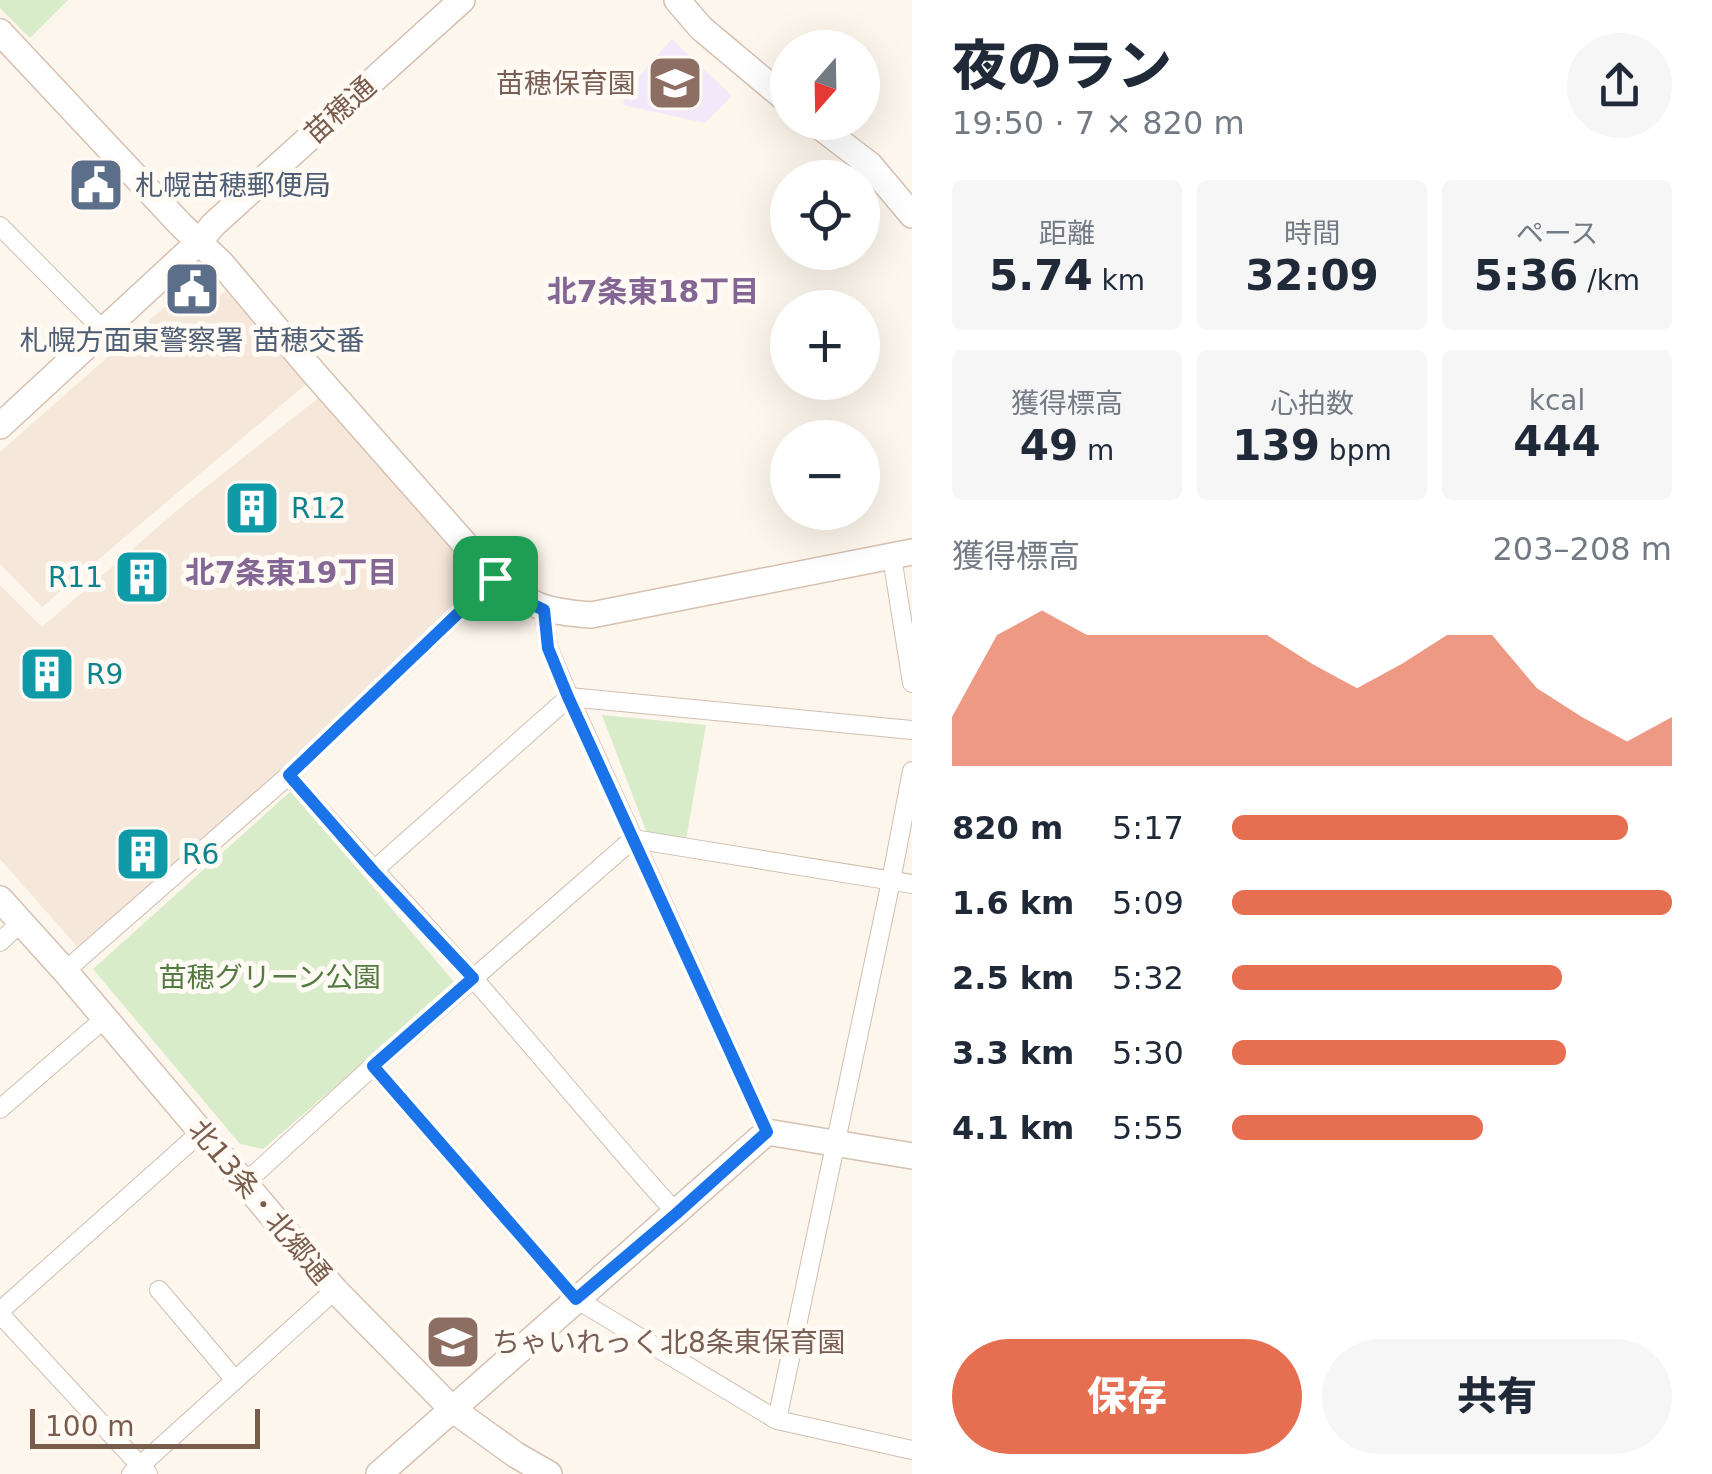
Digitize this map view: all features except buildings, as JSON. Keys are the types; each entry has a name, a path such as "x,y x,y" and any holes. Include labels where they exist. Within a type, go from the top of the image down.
{"street":[{"name":"苗穂通","path":"3,416 462,0"},
{"path":"677,0 702,28 770,87"},
{"path":"0,32 200,241 495,578 525,601 544,610 591,614 902,555 912,683"},
{"path":"837,140 870,165 912,215"},
{"path":"0,226 102,330"},
{"path":"65,971 289,775 495,578"},
{"path":"544,610 548,648 568,697 767,1132"},
{"path":"373,871 568,697 912,730"},
{"path":"778,1420 912,771"},
{"path":"289,775 473,978 676,1214"},
{"path":"633,838 912,884"},
{"path":"245,1184 633,838"},
{"name":"北13条・北郷通","path":"0,898 334,1290 452,1409 550,1474"},
{"path":"0,942 21,922"},
{"path":"0,1109 104,1019"},
{"path":"373,1066 576,1299 778,1420 912,1450"},
{"path":"201,1132 0,1313 140,1471 334,1290"},
{"path":"767,1132 912,1156"},
{"path":"379,1474 767,1132"},
{"path":"159,1290 235,1380"}],"shaded area":[{"name":"苗穂保育園","path":"672,39 732,96 705,123 623,105 627,86"},
{"path":"225,291 310,381 42,607 0,564 0,452 178,295 199,315"},
{"path":"321,396 484,584 81,951 0,859 0,585 42,627 187,502"}],"green space":[{"path":"0,0 68,0 30,38 0,8"},
{"path":"602,715 706,725 686,840 647,833"},
{"name":"苗穂グリーン公園","path":"291,791 455,983 263,1149 240,1144 93,969"}],"place":[{"name":"苗穂保育園","path":"675,83"},
{"name":"札幌苗穂郵便局","path":"96,185"},
{"name":"札幌方面東警察署 苗穂交番","path":"192,289"},
{"name":"R12","path":"252,508"},
{"name":"R11","path":"142,577"},
{"name":"R9","path":"47,674"},
{"name":"R6","path":"143,854"},
{"name":"ちゃいれっく北8条東保育園","path":"453,1342"}],"district":[{"name":"北7条東18丁目","path":"653,291"},
{"name":"北7条東19丁目","path":"291,572"}],"route":[{"path":"495,578 544,610 548,648 568,697 767,1132 576,1299 373,1066 473,978 289,775 495,578"}]}
